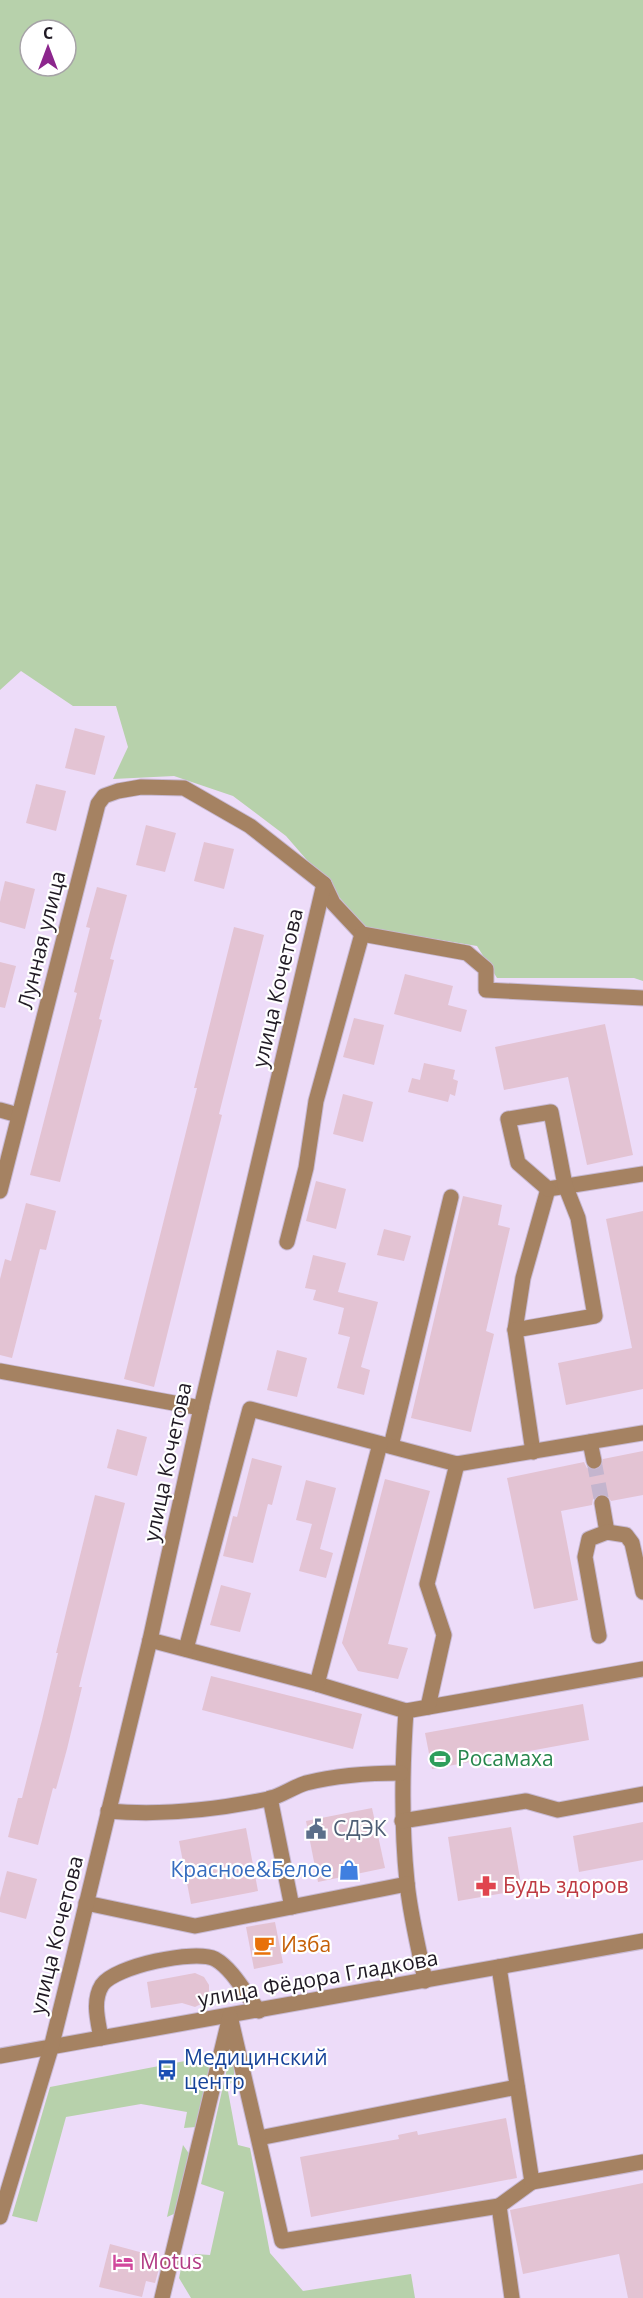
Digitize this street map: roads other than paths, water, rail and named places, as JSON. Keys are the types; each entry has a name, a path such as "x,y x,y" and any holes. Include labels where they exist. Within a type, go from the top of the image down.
{"street":[{"name":"Лунная улица","path":"0,1191 98,804 104,796 141,787 184,788 249,826 324,885"},
{"path":"324,885 333,903 362,934 467,953 486,969 486,990 640,997"},
{"name":"улица Кочетова","path":"0,2217 51,2048 150,1640 201,1408 324,885"},
{"path":"287,1242 306,1168 316,1101 362,934"},
{"path":"0,1110 18,1114"},
{"path":"515,1330 595,1316 578,1218 565,1185 551,1112 508,1119 518,1163 548,1189"},
{"path":"548,1189 643,1173"},
{"path":"533,1452 515,1330 523,1278 548,1189"},
{"path":"317,1684 386,1445 451,1197"},
{"path":"0,1371 201,1408"},
{"path":"186,1649 250,1409 457,1464 643,1433"},
{"path":"590,1442 594,1461"},
{"path":"428,1707 444,1635 427,1584 457,1464"},
{"path":"602,1503 607,1532"},
{"path":"598,1636 585,1557 589,1539 607,1532 626,1535 632,1543 643,1592"},
{"path":"150,1640 317,1684 406,1711 643,1669"},
{"path":"406,1711 401,1773 402,1821 407,1884 425,1981"},
{"path":"108,1811 158,1814 270,1798 304,1784 355,1773 401,1773"},
{"path":"402,1821 526,1801 558,1810 643,1794"},
{"path":"270,1798 292,1907"},
{"path":"86,1903 195,1926 407,1884"},
{"name":"улица Фёдора Гладкова","path":"0,2056 643,1941"},
{"path":"101,2038 96,1999 102,1985 113,1974 127,1968 195,1956 213,1958 225,1966 259,2011"},
{"path":"499,1967 532,2182"},
{"path":"230,2016 282,2241 499,2206 532,2182 643,2162"},
{"path":"162,2298 230,2016"},
{"path":"259,2138 518,2087"},
{"path":"499,2206 512,2298"}],"tunnel":[{"path":"594,1461 602,1503"}],"place":[{"name":"Росамаха","path":"440,1759"},
{"name":"СДЭК","path":"316,1829"},
{"name":"Красное&Белое","path":"349,1870"},
{"name":"Будь здоров","path":"486,1886"},
{"name":"Изба","path":"264,1945"},
{"name":"Медицинский центр","path":"167,2070"},
{"name":"Motus","path":"123,2262"}]}
